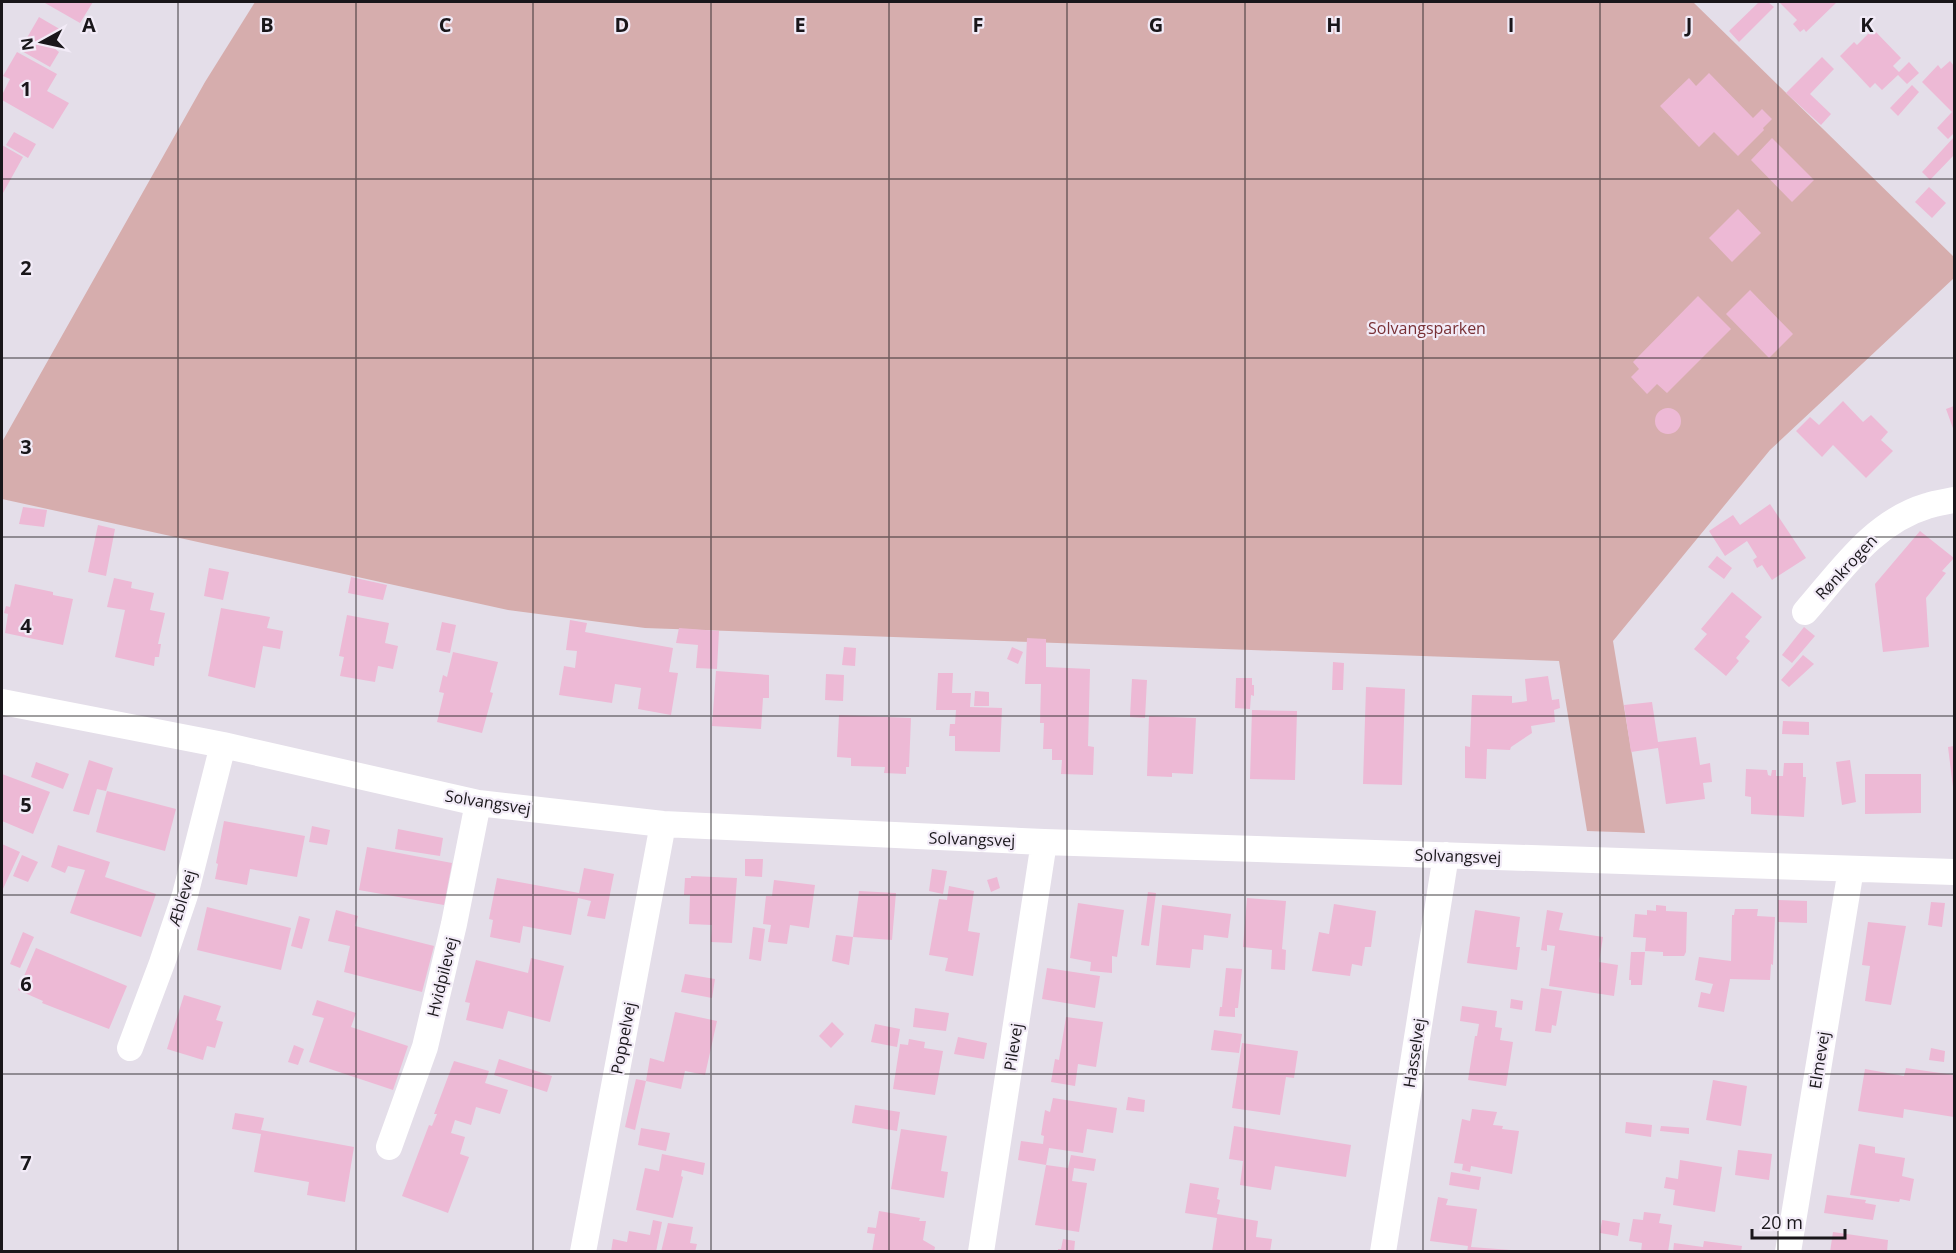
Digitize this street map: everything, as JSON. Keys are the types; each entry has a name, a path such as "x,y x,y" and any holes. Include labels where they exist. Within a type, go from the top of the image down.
{"street":[{"name":"Rønkrogen","path":"1805,612 1869,539 1896,519 1927,506 1954,500"},
{"name":"Solvangsvej","path":"2,702 223,745 478,803 663,824 1044,842 1954,872"},
{"name":"Æblevej","path":"130,1048 185,895 223,745"},
{"name":"Hvidpilevej","path":"389,1147 424,1047 454,924 478,803"},
{"name":"Poppelvej","path":"583,1251 663,824"},
{"name":"Pilevej","path":"981,1251 1044,842"},
{"name":"Hasselvej","path":"1383,1251 1446,855"},
{"name":"Elmevej","path":"1788,1251 1851,869"}],"green space":[{"name":"Solvangsparken","path":"255,2 1693,2 1954,257 1954,278 1770,450 1613,641 1645,833 1587,831 1559,661 645,628 508,610 2,499 2,442 205,82"}],"building":[{"path":"46,2 93,2 80,23"},
{"path":"1759,2 1768,2 1774,7 1739,42 1729,31"},
{"path":"1779,2 1837,2 1806,32 1804,29 1800,32 1793,24 1797,20"},
{"path":"39,17 63,31 54,48 59,52 50,67 20,50"},
{"path":"1873,29 1901,58 1893,66 1899,72 1909,62 1919,73 1907,84 1898,75 1882,90 1875,83 1870,88 1840,56 1854,42 1857,45"},
{"path":"17,52 57,74 47,91 69,103 53,129 2,100 10,79 3,76"},
{"path":"1822,57 1834,69 1810,94 1831,114 1821,125 1786,93"},
{"path":"1950,61 1954,66 1954,133 1948,139 1937,128 1952,112 1922,82 1938,65 1941,69"},
{"path":"1709,73 1753,118 1762,109 1772,119 1738,156 1714,132 1699,147 1660,106 1689,78 1696,86"},
{"path":"1912,85 1919,92 1898,116 1890,108"},
{"path":"14,132 36,144 28,158 6,145"},
{"path":"1954,137 1954,155 1930,180 1922,172"},
{"path":"1772,138 1814,180 1792,202 1751,160"},
{"path":"2,145 23,157 3,193 2,192"},
{"path":"1929,187 1946,203 1932,218 1915,202"},
{"path":"1738,209 1761,233 1732,262 1709,238"},
{"path":"1750,290 1793,334 1769,358 1726,314"},
{"path":"1698,296 1731,329 1667,393 1657,384 1647,394 1631,377 1639,369 1633,362"},
{"path":"1843,401 1863,422 1871,415 1888,432 1881,440 1893,451 1866,478 1833,445 1822,457 1796,431 1810,417 1819,425"},
{"path":"1954,406 1954,431 1946,409"},
{"path":"1668,408 1678,411 1681,421 1678,431 1668,434 1658,431 1655,421 1658,411"},
{"path":"1770,504 1806,558 1772,580 1762,565 1757,568 1753,560 1757,557 1747,541 1725,556 1709,531 1733,515 1740,525"},
{"path":"23,507 47,510 44,527 19,524"},
{"path":"98,525 115,529 106,576 88,572"},
{"path":"1920,531 1954,558 1942,571 1946,573 1926,598 1929,647 1883,652 1875,584"},
{"path":"1717,556 1732,568 1724,579 1708,567"},
{"path":"209,568 229,572 223,600 204,596"},
{"path":"351,577 387,585 383,600 348,593"},
{"path":"114,578 132,582 131,588 154,593 150,610 165,613 158,644 161,644 159,657 155,657 154,666 115,657 125,610 107,607"},
{"path":"15,584 73,599 63,645 5,633 8,614 4,613 6,606 10,607"},
{"path":"1732,592 1762,617 1745,637 1750,641 1736,658 1739,661 1726,676 1694,649 1707,634 1701,629"},
{"path":"221,608 270,617 267,628 283,631 280,649 263,646 255,688 208,676"},
{"path":"347,615 389,623 385,643 398,646 393,669 378,666 375,682 340,676 344,657 339,656"},
{"path":"570,620 587,623 585,632 673,648 669,672 678,673 671,715 638,709 641,688 615,684 612,703 559,695 564,666 575,668 577,651 566,650"},
{"path":"442,622 456,625 450,653 436,650"},
{"path":"1804,627 1815,636 1792,663 1782,655"},
{"path":"679,628 719,631 717,669 696,668 698,645 676,643"},
{"path":"1027,638 1046,639 1046,667 1090,669 1088,746 1094,747 1093,775 1061,774 1062,760 1052,760 1052,749 1043,749 1044,723 1040,723 1041,684 1025,684"},
{"path":"844,647 856,648 855,666 842,665"},
{"path":"1012,647 1023,652 1018,664 1007,659"},
{"path":"453,652 498,662 490,692 493,693 482,733 437,722 444,693 439,692 443,675 447,677"},
{"path":"1803,655 1814,664 1789,687 1781,680"},
{"path":"1333,662 1344,663 1343,690 1332,690"},
{"path":"716,671 769,675 769,698 763,698 761,729 712,726"},
{"path":"938,673 953,673 952,693 971,693 970,707 1002,708 1000,752 955,751 955,736 949,736 950,724 955,724 956,710 936,710"},
{"path":"826,674 844,675 843,701 825,700"},
{"path":"1548,676 1552,700 1559,699 1560,708 1554,710 1555,722 1531,726 1532,733 1510,750 1487,749 1486,779 1465,778 1465,746 1470,747 1472,695 1512,696 1512,703 1527,701 1525,679"},
{"path":"1236,678 1252,678 1254,696 1251,695 1250,709 1235,708"},
{"path":"1132,679 1147,680 1145,718 1130,717"},
{"path":"1366,687 1405,689 1402,785 1363,784"},
{"path":"975,691 989,692 989,706 974,706"},
{"path":"1652,702 1658,742 1696,737 1700,765 1710,763 1712,782 1703,783 1705,799 1666,804 1658,748 1631,752 1624,705"},
{"path":"1252,710 1297,711 1295,780 1250,779"},
{"path":"839,715 911,718 909,767 906,767 906,774 884,773 885,767 851,766 851,758 837,757"},
{"path":"1149,716 1196,718 1193,774 1172,773 1172,777 1147,776"},
{"path":"1783,721 1809,722 1809,735 1782,734"},
{"path":"1954,746 1954,787 1953,787 1948,747"},
{"path":"89,760 113,768 106,791 97,789 89,815 73,811"},
{"path":"1850,760 1856,802 1842,805 1836,762"},
{"path":"36,762 69,774 63,789 31,777"},
{"path":"1784,763 1803,763 1803,777 1806,777 1804,817 1751,814 1751,797 1745,796 1746,769 1767,770 1768,775 1771,776 1772,770 1776,770 1776,776 1783,776"},
{"path":"2,774 50,792 33,834 2,821"},
{"path":"1865,774 1921,774 1921,813 1865,814"},
{"path":"107,791 176,809 165,851 96,832"},
{"path":"224,821 305,836 297,877 250,869 247,885 215,879"},
{"path":"312,826 330,830 327,845 309,842"},
{"path":"398,829 443,838 440,856 395,849"},
{"path":"2,844 20,852 2,891"},
{"path":"58,845 110,862 105,877 156,894 141,937 70,913 85,870 68,866 65,873 51,867"},
{"path":"367,847 452,863 444,905 359,890"},
{"path":"22,855 38,862 28,882 13,876"},
{"path":"745,859 763,859 762,877 745,876"},
{"path":"584,868 614,874 605,919 587,916 591,901 578,898 571,935 523,926 520,943 490,937 493,920 489,919 497,878 579,893"},
{"path":"932,869 947,871 943,894 929,891"},
{"path":"691,876 737,878 732,943 711,942 712,925 689,924 690,895 684,895 685,878 691,878"},
{"path":"997,877 1000,888 991,892 987,880"},
{"path":"774,880 815,885 809,928 790,925 787,944 768,942 771,925 763,924 766,896 772,896"},
{"path":"949,886 974,891 968,931 980,933 973,976 945,971 948,958 929,955 939,899 947,900"},
{"path":"859,891 896,893 892,940 853,937"},
{"path":"1148,892 1156,893 1149,946 1141,945"},
{"path":"1247,898 1286,901 1282,949 1286,950 1285,970 1271,969 1272,950 1243,947"},
{"path":"1778,900 1807,901 1807,923 1778,922"},
{"path":"1931,902 1945,903 1942,927 1928,925"},
{"path":"1078,903 1124,910 1117,957 1112,956 1112,973 1090,971 1091,962 1070,958"},
{"path":"1334,904 1376,911 1371,947 1365,947 1362,966 1352,964 1350,976 1312,971 1319,932 1329,934"},
{"path":"1162,905 1231,914 1228,938 1204,935 1203,950 1192,949 1190,968 1156,965"},
{"path":"1656,905 1666,906 1666,911 1687,912 1684,956 1663,956 1663,952 1645,951 1646,938 1633,937 1635,914 1647,915 1647,910 1656,911"},
{"path":"207,907 291,928 281,970 197,950"},
{"path":"1735,909 1758,909 1757,916 1775,917 1773,965 1771,964 1770,980 1730,979 1724,1012 1698,1007 1701,992 1710,994 1713,984 1695,980 1699,957 1731,961 1732,915"},
{"path":"336,910 358,916 355,926 434,946 422,992 344,972 350,946 328,941"},
{"path":"1475,910 1520,917 1516,947 1520,947 1517,970 1467,963"},
{"path":"1547,910 1563,913 1559,930 1603,937 1599,962 1618,965 1614,996 1549,986 1555,946 1547,945 1547,951 1541,950"},
{"path":"299,916 310,919 302,949 291,946"},
{"path":"1868,922 1906,926 1891,1005 1865,1001 1870,966 1862,965"},
{"path":"753,927 765,929 761,961 749,959"},
{"path":"23,932 34,937 20,968 10,964"},
{"path":"836,935 853,937 849,965 832,961"},
{"path":"36,948 127,986 109,1029 42,1003 43,1001 18,990"},
{"path":"1631,952 1645,952 1642,985 1631,985 1631,980 1629,980"},
{"path":"531,958 564,966 550,1022 508,1011 503,1029 466,1020 470,1003 465,1002 476,960 528,973"},
{"path":"1047,968 1100,976 1095,1008 1042,999"},
{"path":"1226,968 1242,969 1235,1017 1219,1016"},
{"path":"685,974 715,979 712,998 681,992"},
{"path":"1541,988 1562,991 1556,1026 1552,1025 1551,1033 1535,1031"},
{"path":"184,995 221,1006 216,1020 223,1022 215,1048 207,1046 203,1060 167,1049"},
{"path":"1511,999 1523,1001 1522,1010 1510,1008"},
{"path":"317,1000 356,1013 351,1027 408,1046 393,1090 309,1062 324,1018 312,1015"},
{"path":"1462,1006 1497,1011 1495,1027 1502,1028 1500,1040 1513,1042 1506,1086 1468,1080 1479,1024 1460,1021"},
{"path":"915,1008 949,1013 946,1031 913,1027"},
{"path":"675,1012 717,1021 705,1075 685,1071 681,1089 646,1081 650,1058 664,1062"},
{"path":"1066,1017 1103,1022 1096,1067 1078,1064 1075,1086 1051,1082 1055,1059 1059,1060"},
{"path":"832,1022 844,1034 831,1048 819,1036"},
{"path":"875,1024 900,1029 897,1047 871,1042"},
{"path":"1214,1030 1242,1034 1239,1053 1211,1050"},
{"path":"958,1037 987,1043 984,1059 954,1054"},
{"path":"909,1039 925,1042 924,1048 943,1051 935,1095 893,1089 900,1044 908,1045"},
{"path":"1242,1043 1298,1051 1294,1078 1286,1077 1280,1115 1232,1108"},
{"path":"294,1045 304,1049 298,1065 288,1062"},
{"path":"1931,1048 1945,1051 1944,1062 1929,1060"},
{"path":"499,1059 552,1076 547,1092 494,1075"},
{"path":"454,1061 489,1071 485,1083 508,1090 500,1114 476,1107 471,1125 455,1120 451,1133 465,1137 460,1154 469,1157 448,1213 402,1196 429,1125 432,1126 437,1114 434,1114"},
{"path":"1906,1068 1954,1075 1954,1117 1904,1109 1903,1118 1858,1111 1865,1069 1904,1076"},
{"path":"636,1079 646,1081 635,1130 625,1127"},
{"path":"1713,1080 1747,1086 1741,1126 1706,1120"},
{"path":"1128,1097 1145,1100 1144,1112 1126,1110"},
{"path":"1053,1098 1117,1108 1113,1133 1087,1129 1083,1153 1049,1148 1046,1165 1018,1160 1021,1141 1043,1144 1044,1136 1041,1135 1045,1110 1050,1112"},
{"path":"855,1105 900,1112 897,1131 852,1123"},
{"path":"1472,1109 1497,1112 1493,1125 1503,1126 1502,1129 1519,1131 1512,1174 1471,1166 1470,1172 1462,1170 1463,1164 1454,1163 1462,1119 1470,1121"},
{"path":"235,1113 264,1118 261,1130 354,1147 345,1202 307,1195 309,1182 254,1172 261,1134 232,1129"},
{"path":"1626,1122 1652,1125 1651,1137 1625,1133"},
{"path":"1234,1126 1351,1145 1346,1177 1275,1166 1271,1190 1240,1185 1243,1161 1229,1159"},
{"path":"1661,1126 1689,1128 1689,1134 1660,1131"},
{"path":"641,1128 670,1133 666,1151 638,1145"},
{"path":"901,1129 947,1136 941,1171 948,1172 944,1198 891,1189"},
{"path":"1859,1144 1875,1147 1875,1153 1905,1158 1902,1176 1914,1179 1910,1201 1900,1199 1899,1202 1850,1195"},
{"path":"1738,1150 1772,1154 1769,1180 1735,1175"},
{"path":"662,1154 705,1163 703,1175 682,1170 681,1176 683,1177 673,1218 636,1210 645,1168 659,1171"},
{"path":"1071,1155 1096,1159 1094,1171 1074,1168 1072,1181 1087,1183 1079,1232 1035,1225 1046,1165 1068,1168"},
{"path":"1680,1160 1722,1167 1715,1212 1673,1205 1675,1190 1664,1188 1666,1177 1678,1179"},
{"path":"1451,1172 1481,1177 1479,1190 1449,1185"},
{"path":"1190,1183 1219,1188 1217,1199 1220,1200 1217,1214 1258,1221 1256,1237 1272,1239 1270,1252 1212,1252 1217,1218 1185,1213"},
{"path":"1827,1195 1866,1200 1865,1203 1876,1205 1873,1220 1824,1213"},
{"path":"1438,1197 1448,1199 1446,1205 1477,1209 1471,1247 1511,1250 1510,1252 1467,1252 1468,1246 1430,1241"},
{"path":"879,1211 926,1221 923,1240 935,1247 934,1252 872,1252 875,1234 867,1233 868,1227 876,1228"},
{"path":"1644,1212 1661,1214 1659,1223 1672,1225 1668,1252 1641,1252 1642,1243 1629,1241 1633,1219 1643,1220"},
{"path":"653,1220 662,1222 656,1252 611,1252 613,1239 627,1242 629,1231 650,1235"},
{"path":"1602,1220 1620,1223 1618,1236 1600,1233"},
{"path":"668,1223 693,1227 690,1243 697,1244 695,1252 661,1252"},
{"path":"1833,1232 1888,1240 1887,1252 1830,1252"},
{"path":"1063,1239 1075,1241 1074,1252 1058,1252"},
{"path":"1704,1241 1742,1246 1741,1252 1673,1252 1674,1243 1703,1247"}]}
